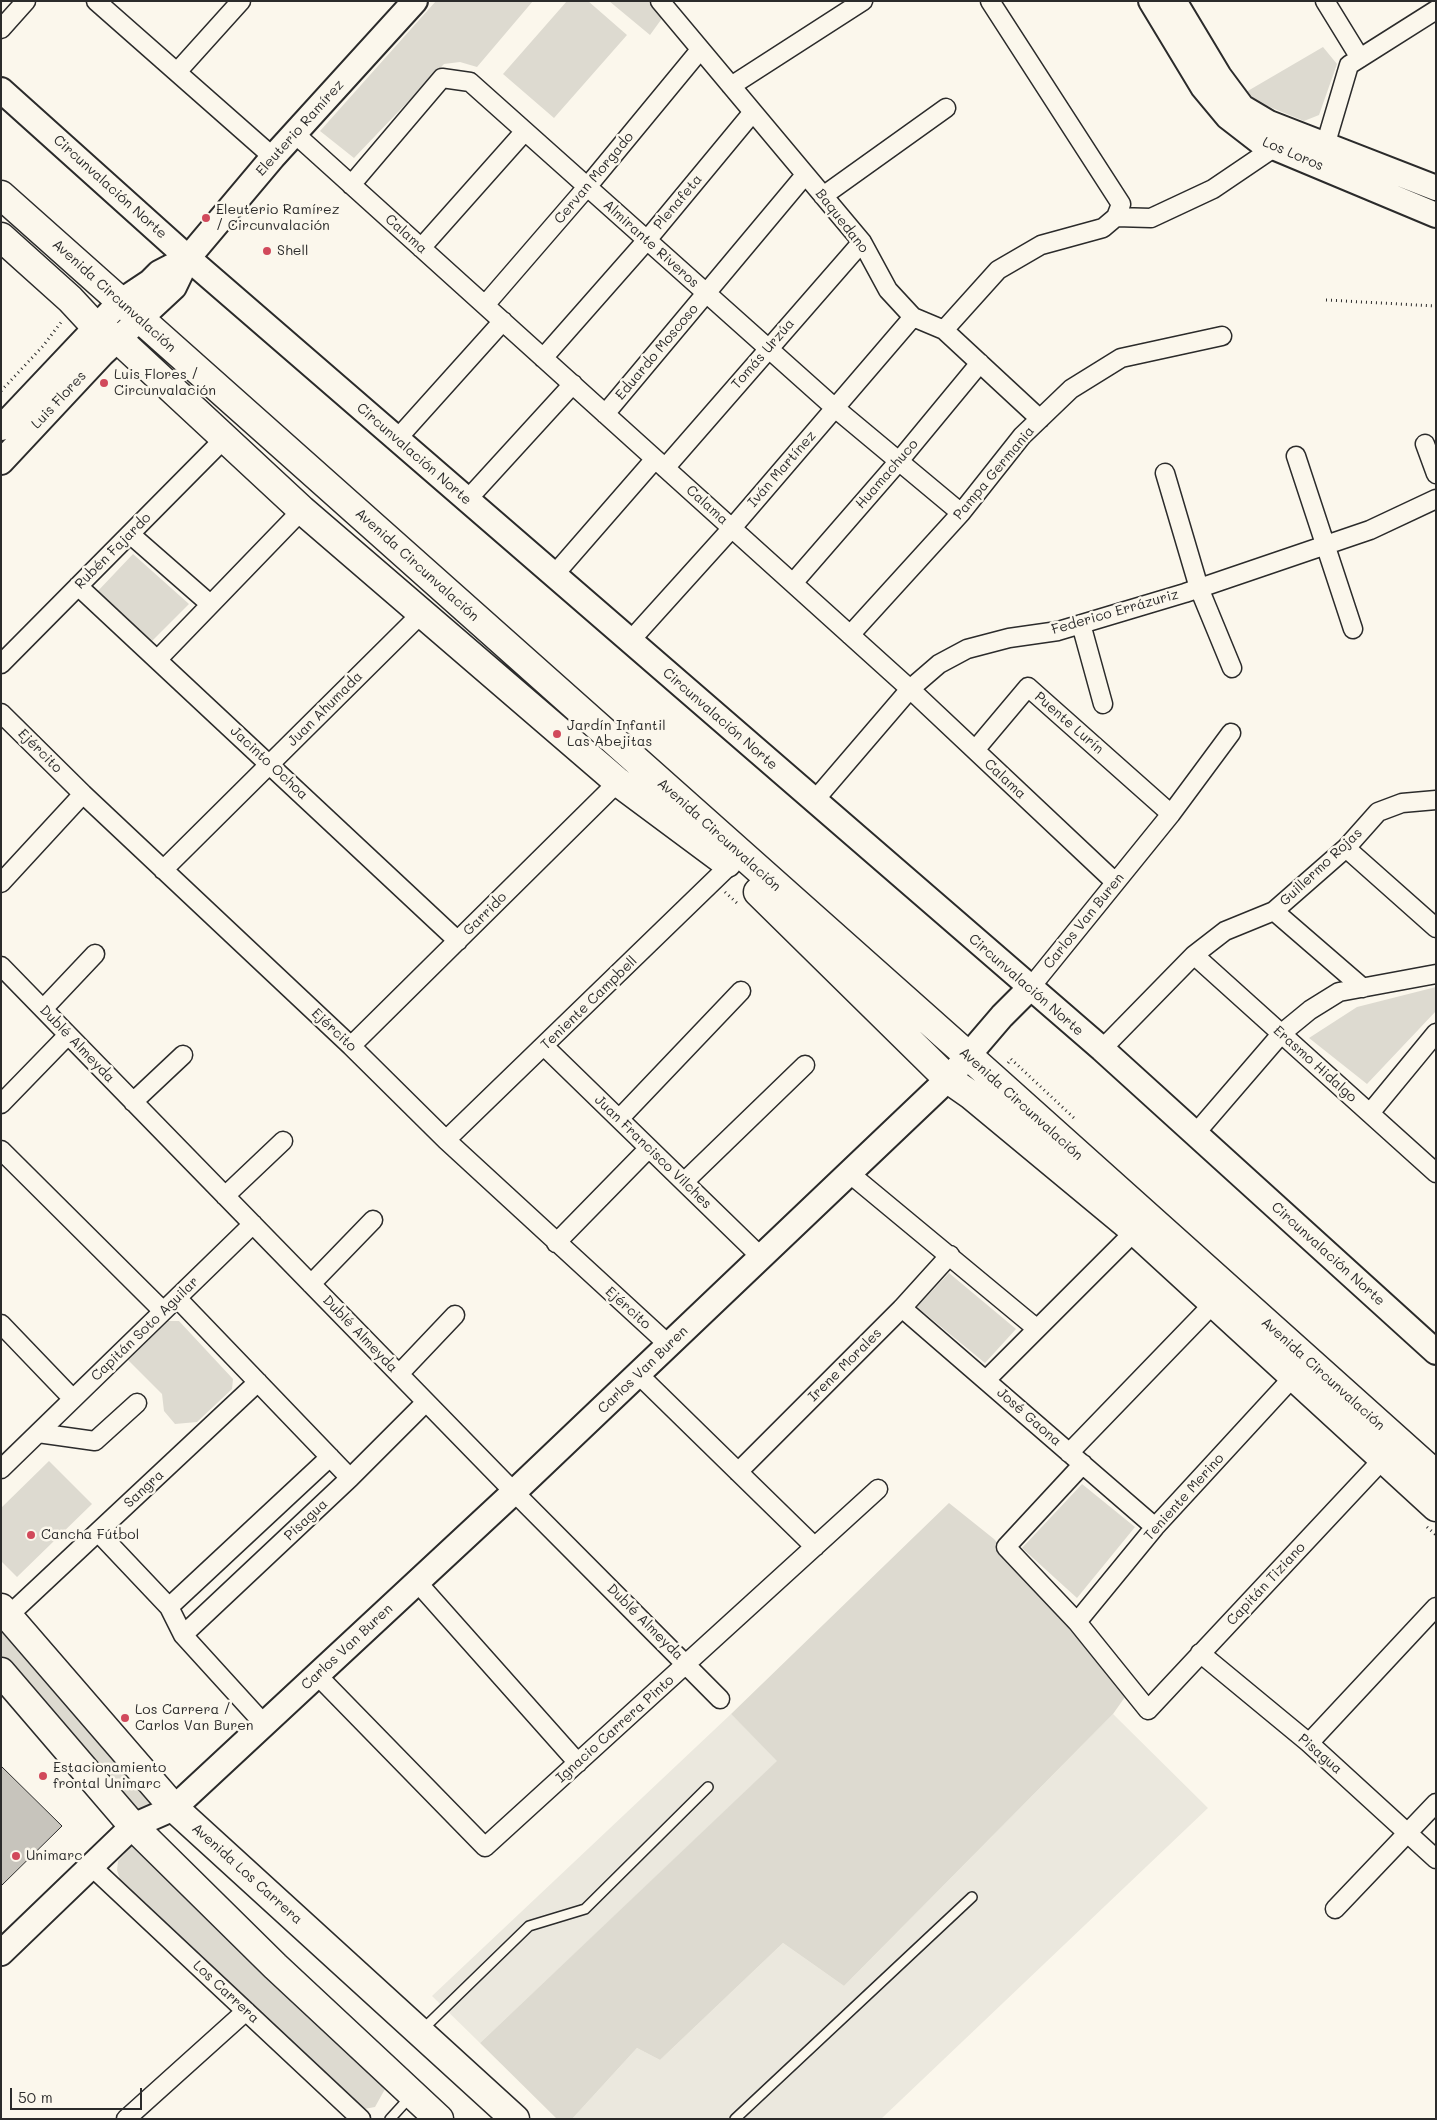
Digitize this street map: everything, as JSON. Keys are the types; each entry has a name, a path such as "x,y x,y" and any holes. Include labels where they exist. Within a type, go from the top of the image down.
{"main road":[{"name":"Avenida Circunvalación","path":"1,195 968,1056 1436,1476"},
{"name":"Avenida Circunvalación","path":"1,237 225,438 302,510 423,612 618,782 730,866 948,1079 971,1095 1135,1231 1384,1458 1436,1508"},
{"name":"Avenida Los Carrera","path":"5,1612 174,1808 421,2031 515,2119"},
{"path":"1,1672 133,1826 274,1966 439,2119"}],"street":[{"path":"1,29 26,1"},
{"path":"96,1 273,157"},
{"path":"177,72 240,1"},
{"name":"Eleuterio Ramírez","path":"107,333 140,320 174,287 188,258 273,157 415,1"},
{"name":"Baquedano","path":"660,1 862,242 888,290 913,317 944,330 1040,418"},
{"path":"731,86 863,1"},
{"path":"944,330 998,270 1041,245 1103,228 1116,217 1121,204 990,1"},
{"name":"Los Loros","path":"1151,1 1203,87 1228,117 1259,141 1436,215"},
{"name":"Los Loros","path":"1174,1 1219,76 1242,106 1269,123 1436,188"},
{"path":"1325,1 1360,58"},
{"path":"1325,146 1349,65 1436,10"},
{"name":"Cervan Morgado","path":"485,305 587,187 700,50"},
{"name":"Almirante Riveros","path":"351,184 442,78 470,82 834,408 961,513"},
{"name":"Circunvalación Norte","path":"1,90 188,258 1102,1049 1436,1352"},
{"path":"823,196 946,108"},
{"name":"Plenafeta","path":"543,358 646,240 753,112"},
{"path":"421,248 524,131"},
{"name":"Calama","path":"294,133 910,689 1115,882"},
{"path":"1116,217 1151,218 1213,189 1275,147"},
{"name":"Eduardo Moscoso","path":"605,414 805,175"},
{"name":"Tomás Urzúa","path":"554,576 768,348 862,242"},
{"name":"Eleuterio Ramírez","path":"107,333 120,302 150,282 159,273 188,258"},
{"name":"Iván Martínez","path":"630,641 732,528 913,317"},
{"path":"397,439 503,321"},
{"name":"Luis Flores","path":"1,428 107,333"},
{"name":"Luis Flores","path":"1,462 102,354 107,333"},
{"name":"Pampa Germania","path":"850,635 961,513 1022,436 1071,389 1121,358 1222,336"},
{"name":"Huamachuco","path":"793,583 899,461 980,363"},
{"path":"468,500 573,384"},
{"name":"Rubén Fajardo","path":"1,664 225,438"},
{"path":"1425,444 1436,474"},
{"path":"1296,456 1353,629"},
{"path":"1165,472 1200,588 1232,668"},
{"name":"Federico Errázuriz","path":"814,801 910,689 939,664 967,649 1009,638 1058,631 1200,588 1370,530 1436,500"},
{"path":"158,659 302,510"},
{"path":"130,534 210,604"},
{"name":"Jacinto Ochoa","path":"78,586 458,941"},
{"name":"Juan Ahumada","path":"163,870 423,612"},
{"path":"1081,624 1103,704"},
{"name":"Puente Lurín","path":"975,750 1028,688 1171,814"},
{"name":"Ejército","path":"1,713 163,870 351,1046 446,1140 669,1345"},
{"name":"Carlos Van Buren","path":"1,1952 133,1826 174,1808 514,1492 948,1079 1030,988 1171,814 1231,734"},
{"name":"Garrido","path":"351,1046 618,782"},
{"path":"1,883 84,794"},
{"name":"Guillermo Rojas","path":"1102,1049 1194,955 1225,931 1274,911 1346,848 1378,812 1402,803 1436,800"},
{"path":"1346,848 1436,928"},
{"name":"Teniente Campbell","path":"446,1140 730,866"},
{"path":"1274,911 1362,988"},
{"path":"43,1009 95,954"},
{"name":"Erasmo Hidalgo","path":"1194,955 1436,1173"},
{"name":"Dublé Almeyda","path":"1,966 514,1492 720,1699"},
{"path":"1195,1134 1282,1034 1310,1010 1339,992 1436,974"},
{"path":"618,1118 741,991"},
{"path":"1,1104 68,1035"},
{"path":"1370,1113 1434,1037"},
{"name":"Juan Francisco Vilches","path":"544,1046 761,1257"},
{"path":"133,1102 183,1055"},
{"path":"684,1182 806,1065"},
{"path":"225,1196 283,1140"},
{"path":"556,1243 649,1148"},
{"path":"1,1150 163,1312"},
{"path":"849,1173 1036,1328"},
{"path":"311,1284 373,1220"},
{"name":"Capitán Soto Aguilar","path":"1,1469 253,1224"},
{"path":"986,1380 1135,1231"},
{"name":"Irene Morales","path":"738,1472 902,1308 950,1256"},
{"path":"177,1298 350,1478"},
{"path":"1069,1452 1214,1303"},
{"name":"José Gaona","path":"902,1308 1155,1527"},
{"path":"399,1374 455,1315"},
{"path":"1,1324 73,1400"},
{"path":"638,1374 815,1547"},
{"name":"Teniente Merino","path":"1077,1622 1155,1527 1294,1376"},
{"name":"Sangra","path":"5,1612 98,1532 258,1382"},
{"name":"Pisagua","path":"183,1635 350,1478 426,1402"},
{"path":"38,1433 95,1441 137,1403"},
{"path":"169,1607 330,1457"},
{"name":"Capitán Tiziano","path":"1077,1622 1148,1710 1384,1458"},
{"path":"1077,1622 1006,1547 1083,1464"},
{"name":"Ignacio Carrera Pinto","path":"317,1675 485,1847 878,1490"},
{"path":"98,1532 169,1607 183,1635 264,1724"},
{"path":"418,1582 578,1763"},
{"path":"1309,1743 1436,1607"},
{"name":"Pisagua","path":"1200,1653 1309,1743 1436,1859"},
{"path":"1335,1908 1436,1803"},
{"name":"Los Carrera","path":"91,1866 361,2119"},
{"path":"126,2119 246,2011"}],"lane":[{"path":"421,2031 529,1926 585,1909 708,1787"},
{"path":"735,2119 972,1897"},
{"path":"390,2119 413,2094"}],"path":[{"path":"1326,300 1436,306"},
{"path":"1,391 43,346 76,304"}],"shaded area":[{"path":"436,1 533,1 477,67 460,62 444,64 354,158 320,131"},
{"path":"567,1 588,1 627,35 554,118 503,74"},
{"path":"609,1 650,1 663,17 650,35"},
{"path":"1323,47 1337,64 1319,115 1304,121 1260,103 1246,92"},
{"path":"133,554 189,604 151,642 96,593"},
{"path":"1436,987 1436,1011 1367,1084 1309,1038 1357,1007"},
{"path":"949,1273 1016,1329 985,1363 917,1307"},
{"path":"168,1321 179,1321 233,1379 232,1389 197,1422 175,1424 164,1411 162,1394 128,1360"},
{"name":"Cancha Fútbol","path":"49,1461 92,1504 17,1577 1,1561 1,1508"},
{"path":"1082,1484 1135,1527 1077,1598 1022,1548"},
{"path":"949,1503 994,1539 1067,1621 1125,1697 1113,1714 844,1986 783,1943 660,2060 637,2048 572,2119 557,2119 480,2043 777,1761 731,1714"},
{"path":"1,1616 164,1802 134,1819 1,1664"},
{"path":"731,1714 778,1761 480,2043 432,1996"},
{"path":"1113,1714 1208,1808 881,2119 572,2119 637,2048 660,2060 783,1943 844,1986"},
{"path":"133,1845 141,1848 383,2075 385,2089 375,2107 364,2109 348,2096 121,1883 117,1870 118,1861"}],"building":[{"name":"Unimarc","path":"1,1766 62,1826 1,1886"}],"place":[{"name":"Eleuterio Ramírez / Circunvalación","path":"206,218"},
{"name":"Shell","path":"267,251"},
{"name":"Luis Flores / Circunvalación","path":"104,383"},
{"name":"Jardín Infantil Las Abejitas","path":"557,734"},
{"name":"Cancha Fútbol","path":"31,1535"},
{"name":"Los Carrera / Carlos Van Buren","path":"125,1718"},
{"name":"Estacionamiento frontal Unimarc","path":"43,1776"},
{"name":"Unimarc","path":"16,1856"}]}
